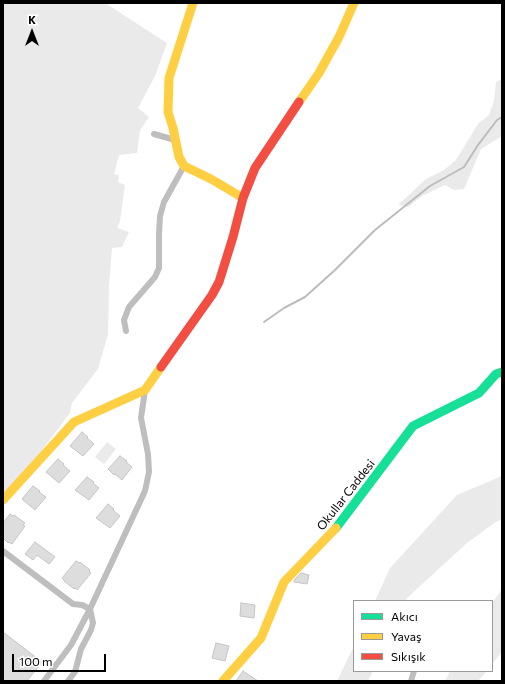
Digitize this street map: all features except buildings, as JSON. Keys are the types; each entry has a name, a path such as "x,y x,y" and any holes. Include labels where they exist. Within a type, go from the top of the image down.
{"street":[{"path":"193,3 169,78 168,112 179,158 184,166 211,179 243,198"},
{"path":"44,681 71,645 90,609 145,491 149,472 148,454 141,418 145,390 212,295 219,282 243,198 255,168 320,73 339,37 354,3"},
{"path":"154,134 175,140"},
{"path":"126,331 124,320 129,307 155,277 159,268 158,234 160,216 164,202 184,166"},
{"name":"Okullar Caddesi","path":"223,681 261,638 284,582 339,525 413,426 479,393 496,374 502,372"},
{"path":"3,500 74,422 145,390"},
{"path":"3,551 73,604 82,605 90,609"},
{"path":"68,681 75,672 81,649 92,630 93,623 90,609"}],"shaded area":[{"path":"3,3 105,3 167,43 155,76 138,108 149,117 140,130 137,153 119,155 114,174 119,175 118,182 125,185 120,221 117,228 129,232 122,247 112,248 109,286 108,334 98,369 72,403 70,413 33,462 3,494"},
{"path":"502,79 502,136 481,149 464,189 454,190 445,185 422,196 408,207 398,205 426,179 444,170 456,160 478,124 489,115 494,100 496,82"},
{"path":"107,442 116,449 104,464 95,457"},
{"path":"502,476 502,519 467,543 406,600 375,600 390,568 457,495"},
{"path":"502,589 502,652 493,663 493,602"},
{"path":"353,648 353,672 372,672 368,681 337,681"},
{"path":"450,672 486,672 478,681 445,681"}],"waterway":[{"path":"264,322 284,308 305,297 335,270 375,230 430,186 464,167 478,145 497,120 502,117"}],"traffic: fast":[{"path":"336,528 413,426 479,393 496,374 502,372"}],"traffic: slow":[{"path":"193,3 169,78 168,112 179,157 184,166 211,179 243,198"},
{"path":"299,102 319,73 339,37 354,3"},
{"path":"3,500 74,422 145,390 161,367"},
{"path":"223,681 261,638 284,582 336,528"}],"traffic: jam":[{"path":"161,367 212,295 219,282 243,198 255,168 299,102"}]}
